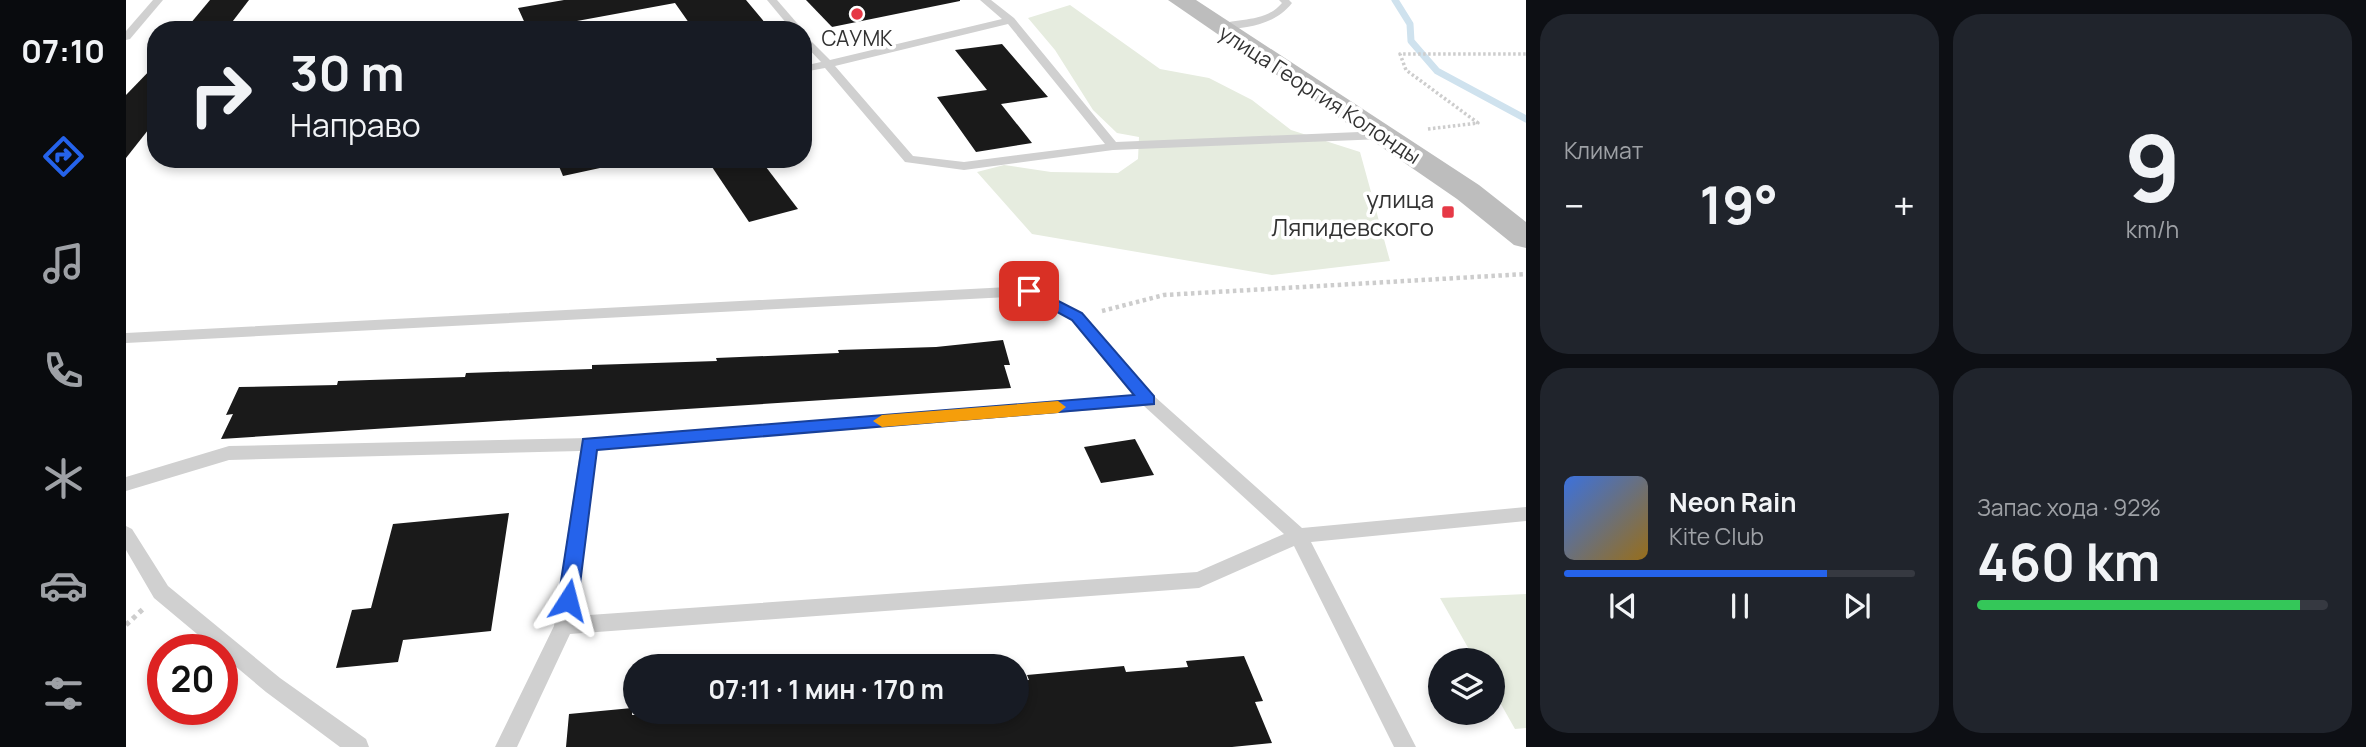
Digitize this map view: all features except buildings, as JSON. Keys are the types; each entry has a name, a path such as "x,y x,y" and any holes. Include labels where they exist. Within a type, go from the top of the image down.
{"main road":[{"name":"улица Георгия Колонды","path":"1180,0 1468,192 1526,238"}],"lane":[{"path":"126,37 159,0"},
{"path":"772,0 790,21"},
{"path":"985,0 1010,20 1113,146"},
{"path":"1220,28 1261,20 1280,13 1287,3 1284,0"},
{"path":"812,67 1010,20"},
{"path":"812,46 909,159 964,166 1113,146 1383,135"},
{"path":"126,338 1029,291 1077,317 1148,400 1298,536 1405,747"},
{"path":"126,484 229,453 589,444 1148,400"},
{"path":"506,747 564,626 589,444"},
{"path":"564,626 1199,580 1298,536 1526,514"},
{"path":"126,534 161,592 273,685 358,747"}],"path":[{"path":"1383,135 1478,123 1406,71 1400,54 1526,54"},
{"path":"1077,317 1164,295 1526,274"}],"shaded area":[{"path":"1070,5 1160,69 1209,78 1252,100 1291,130 1360,152 1390,261 1272,275 1032,234 977,172 1004,165 1051,172 1118,173 1138,159 1139,137 1117,133 1093,110 1055,50 1028,18"},
{"path":"1526,594 1526,728 1515,729 1505,711 1505,648 1468,648 1440,598"}],"waterway":[{"path":"1395,0 1410,24 1411,41 1437,71 1526,119"}],"slow traffic":[{"path":"882,421 1058,407"}],"place":[{"name":"САУМК","path":"857,14"},
{"name":"улица Ляпидевского","path":"1448,212"}],"route":[{"path":"568,600 584,497 589,444 1148,400 1077,317 1029,291"}]}
